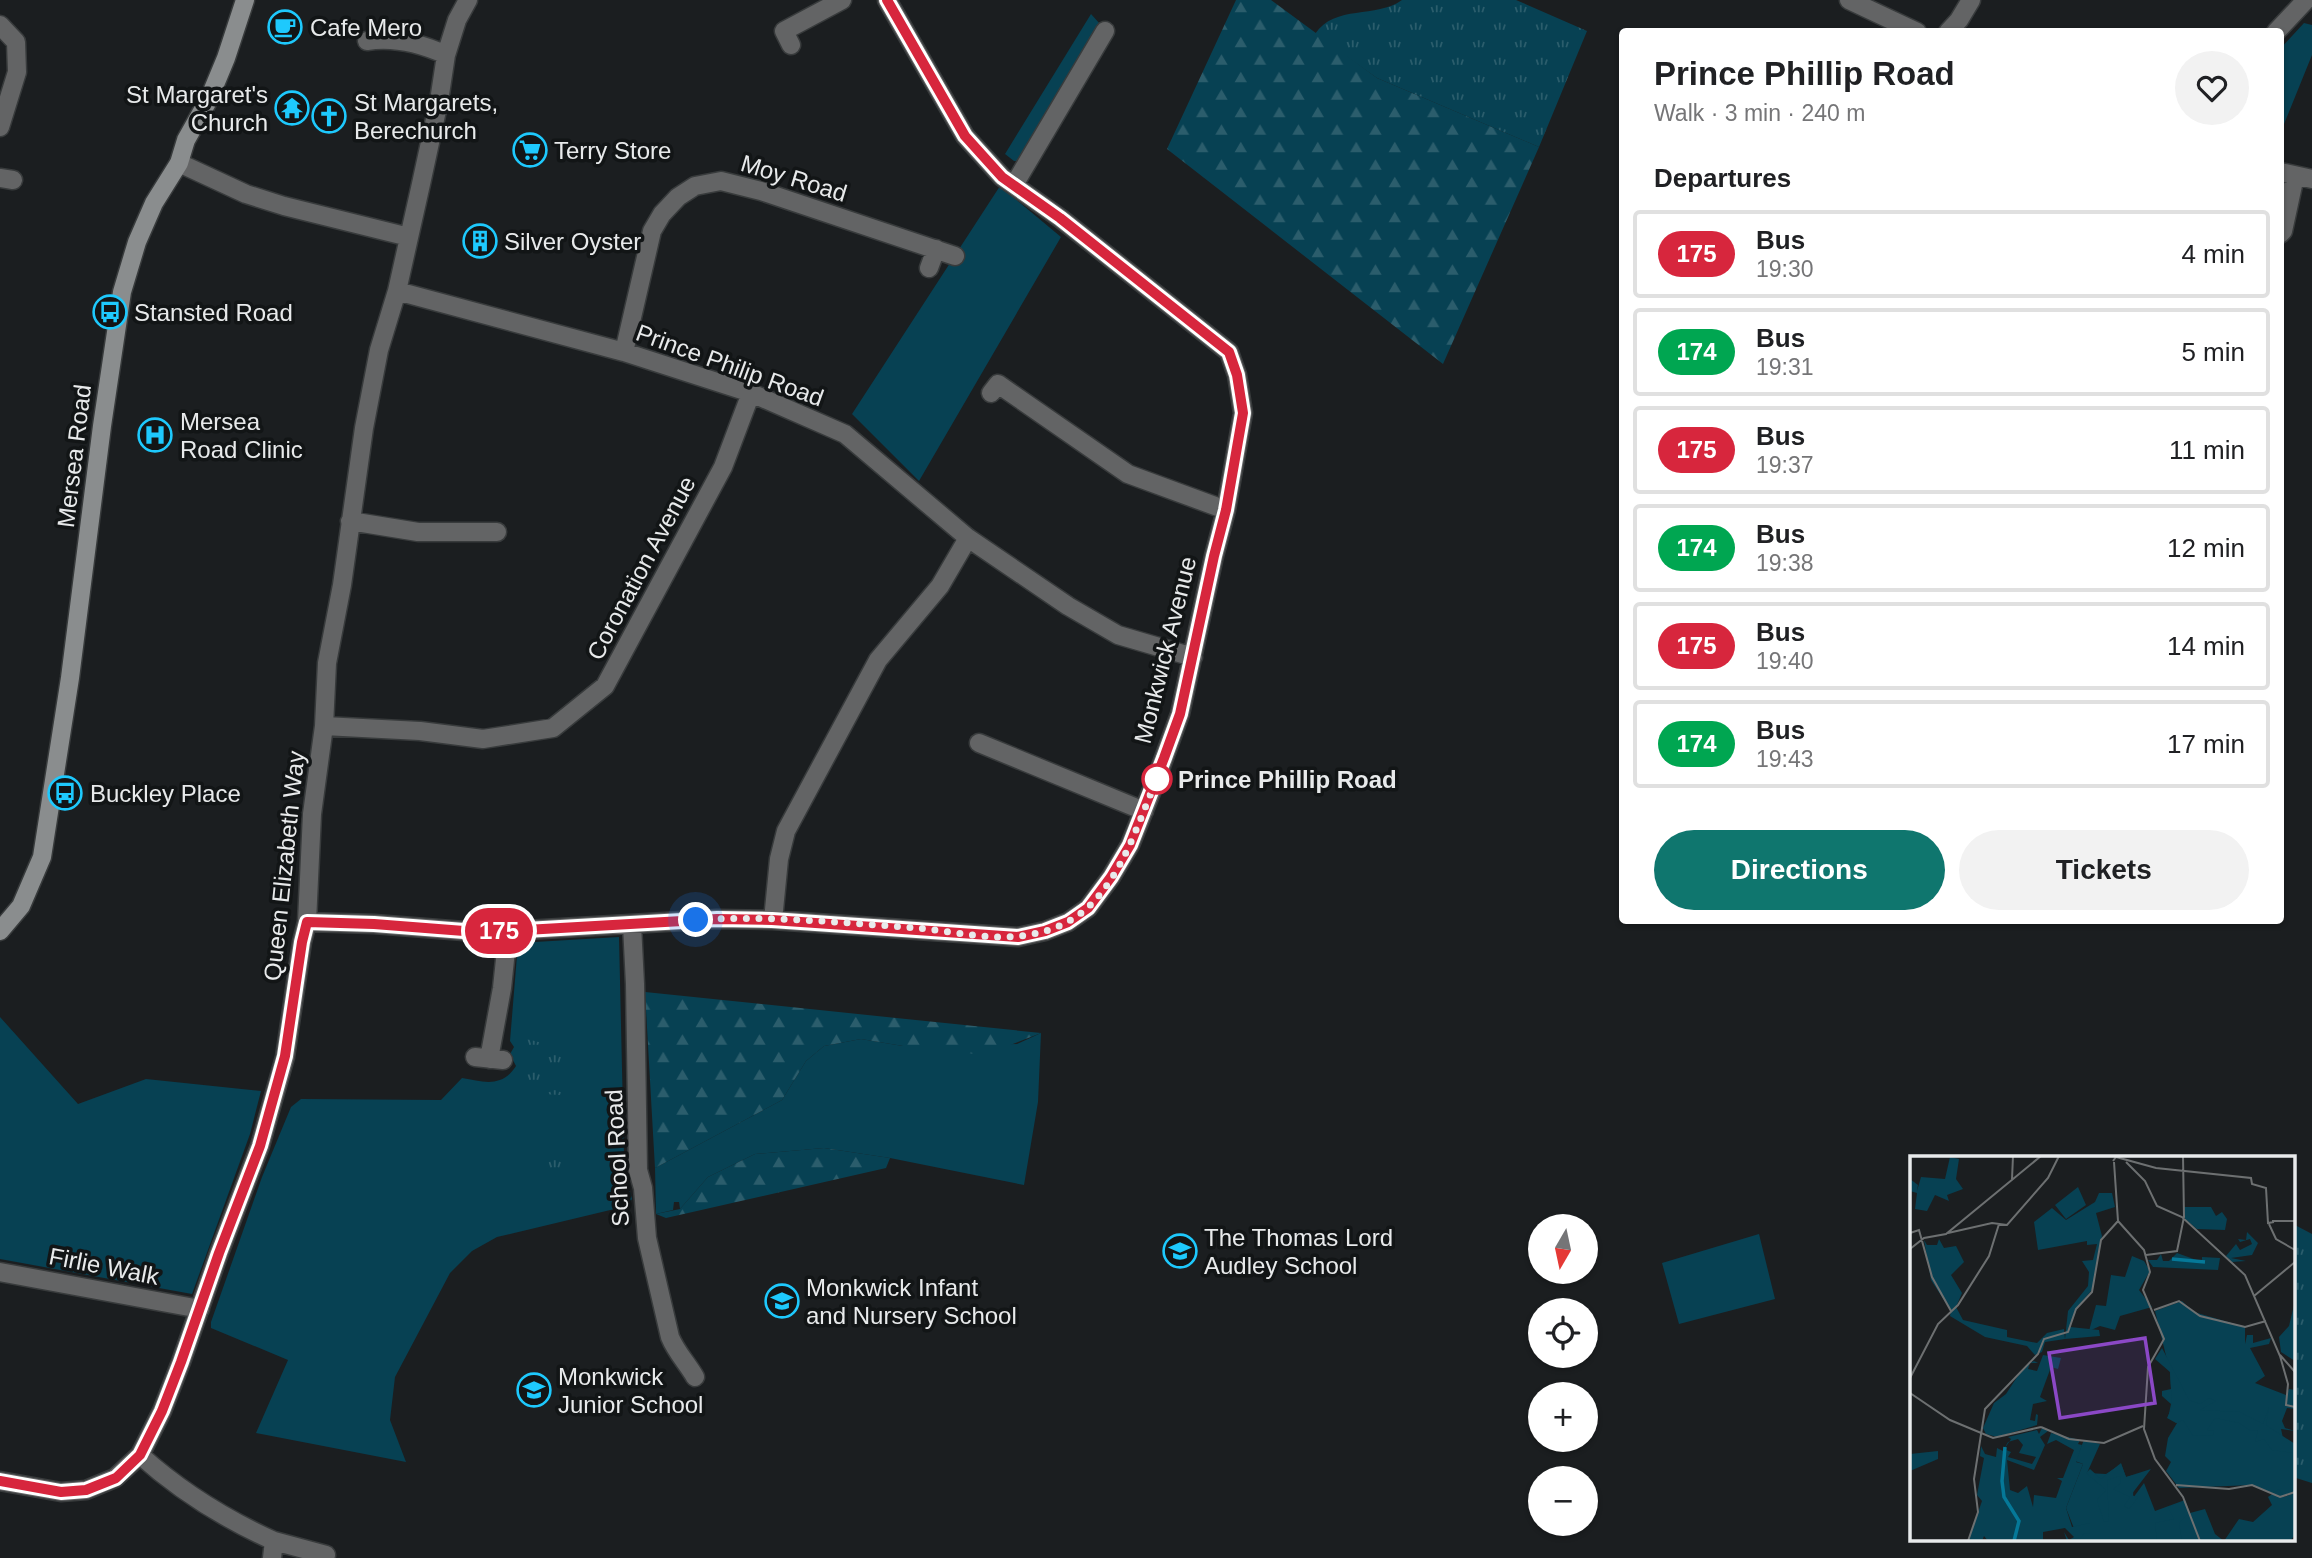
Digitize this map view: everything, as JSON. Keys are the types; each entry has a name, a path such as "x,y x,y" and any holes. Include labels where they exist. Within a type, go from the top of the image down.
{"main road":[{"name":"Mersea Road","path":"0,931 21,906 33,882 44,847 70,678 122,292 145,222 154,202 179,163 186,140 209,99 245,0"}],"street":[{"name":"Queen Elizabeth Way","path":"0,1481 61,1492 86,1490 116,1478 140,1455 162,1411 260,1146 278,1087 307,922 312,814 324,726 327,663 379,350 397,291 439,101 446,55 457,20 468,0"},
{"path":"784,31 842,0"},
{"name":"Monkwick Avenue","path":"307,922 508,931 717,919 772,920 1018,937 1068,922 1088,908 1111,877 1130,845 1180,714 1226,510 1243,413 1237,375 1229,352 1060,218 1002,177 965,136 887,0"},
{"path":"1849,0 1908,28"},
{"path":"1952,28 1971,0"},
{"path":"2280,28 2306,0"},
{"path":"0,25 16,41 17,72 0,127"},
{"path":"1014,185 1105,32"},
{"path":"368,41 407,43 428,47 446,55"},
{"path":"179,163 246,194 409,237"},
{"path":"2284,227 2296,176"},
{"name":"Moy Road","path":"624,352 652,232 662,214 678,197 695,186 721,181 761,191 955,256"},
{"path":"929,268 936,249"},
{"name":"Prince Philip Road","path":"397,291 624,352 751,393 845,434 968,538 1068,606 1118,635 1193,657"},
{"path":"998,383 1128,474 1226,510"},
{"name":"Coronation Avenue","path":"324,726 420,731 483,739 553,728 605,686 723,467 751,393"},
{"path":"350,521 418,532 497,532"},
{"path":"772,920 779,859 786,831 877,660 940,586 968,538"},
{"path":"979,743 1144,811"},
{"name":"School Road","path":"632,925 638,1170 643,1188 646,1238 670,1338 676,1352 695,1377"},
{"path":"489,1059 502,988 508,931"},
{"name":"Firlie Walk","path":"0,1272 200,1309"},
{"path":"140,1455 183,1490 273,1550 326,1555"}],"green space":[{"path":"1236,0 1271,0 1377,78 1539,147 1443,364 1167,149"},
{"path":"1402,0 1516,0 1587,31 1539,147 1377,78 1315,34 1333,19 1392,6"},
{"path":"1091,14 1100,24 1021,161 1014,161 1005,154"},
{"path":"2304,23 2312,25 2312,55 2284,124 2284,45"},
{"path":"1000,186 1061,237 919,481 852,414"},
{"path":"619,937 624,1156 622,1164 632,1199 627,1206 497,1237 472,1251 450,1273 395,1377 390,1420 406,1462 256,1433 288,1360 211,1328 211,1322 262,1177 291,1107 301,1099 441,1100 462,1078 492,1082 505,1078 516,1066 510,1054 514,1047 510,1041 518,943"},
{"path":"645,992 1041,1033 984,1055 861,1039 824,1046 806,1061 782,1100 655,1168"},
{"path":"0,1017 78,1104 146,1079 261,1091 250,1134 192,1294 0,1259"},
{"path":"1041,1033 1038,1102 1024,1185 890,1158 824,1148 755,1154 708,1177 680,1209 679,1202 674,1202 673,1210 656,1214 655,1168 782,1100 806,1061 824,1046 861,1039 903,1046 1017,1044"},
{"path":"527,1039 565,1049 561,1095 520,1093"},
{"path":"824,1148 890,1158 886,1168 666,1218 656,1214 680,1209 708,1177 755,1154"},
{"path":"569,1156 571,1166 567,1173 568,1186 559,1188 556,1175 550,1175 548,1157"},
{"path":"2294,1225 2312,1234 2312,1483 2294,1477"},
{"path":"1759,1234 1775,1299 1679,1324 1662,1263"}],"bus line":[{"name":"175","path":"0,1481 61,1492 86,1490 116,1478 135,1461 148,1441 181,1362 260,1146 285,1056 307,922 508,931 717,919 772,920 1018,937 1068,922 1088,908 1111,877 1130,845 1180,714 1226,510 1243,413 1237,375 1229,352 1060,218 1002,177 965,136 887,0"}],"place":[{"name":"Cafe Mero","path":"285,27"},
{"name":"St Margaret's Church","path":"292,108"},
{"name":"St Margarets, Berechurch","path":"329,116"},
{"name":"Terry Store","path":"530,150"},
{"name":"Silver Oyster","path":"480,241"},
{"name":"Stansted Road","path":"110,312"},
{"name":"Mersea Road Clinic","path":"155,435"},
{"name":"Prince Phillip Road","path":"1157,779"},
{"name":"Buckley Place","path":"65,793"},
{"name":"The Thomas Lord Audley School","path":"1180,1251"},
{"name":"Monkwick Infant and Nursery School","path":"782,1301"},
{"name":"Monkwick Junior School","path":"534,1390"}],"route":[{"path":"696,920 816,922 983,936 1018,937 1045,931 1068,922 1088,908 1111,877 1130,845 1157,779"}]}
